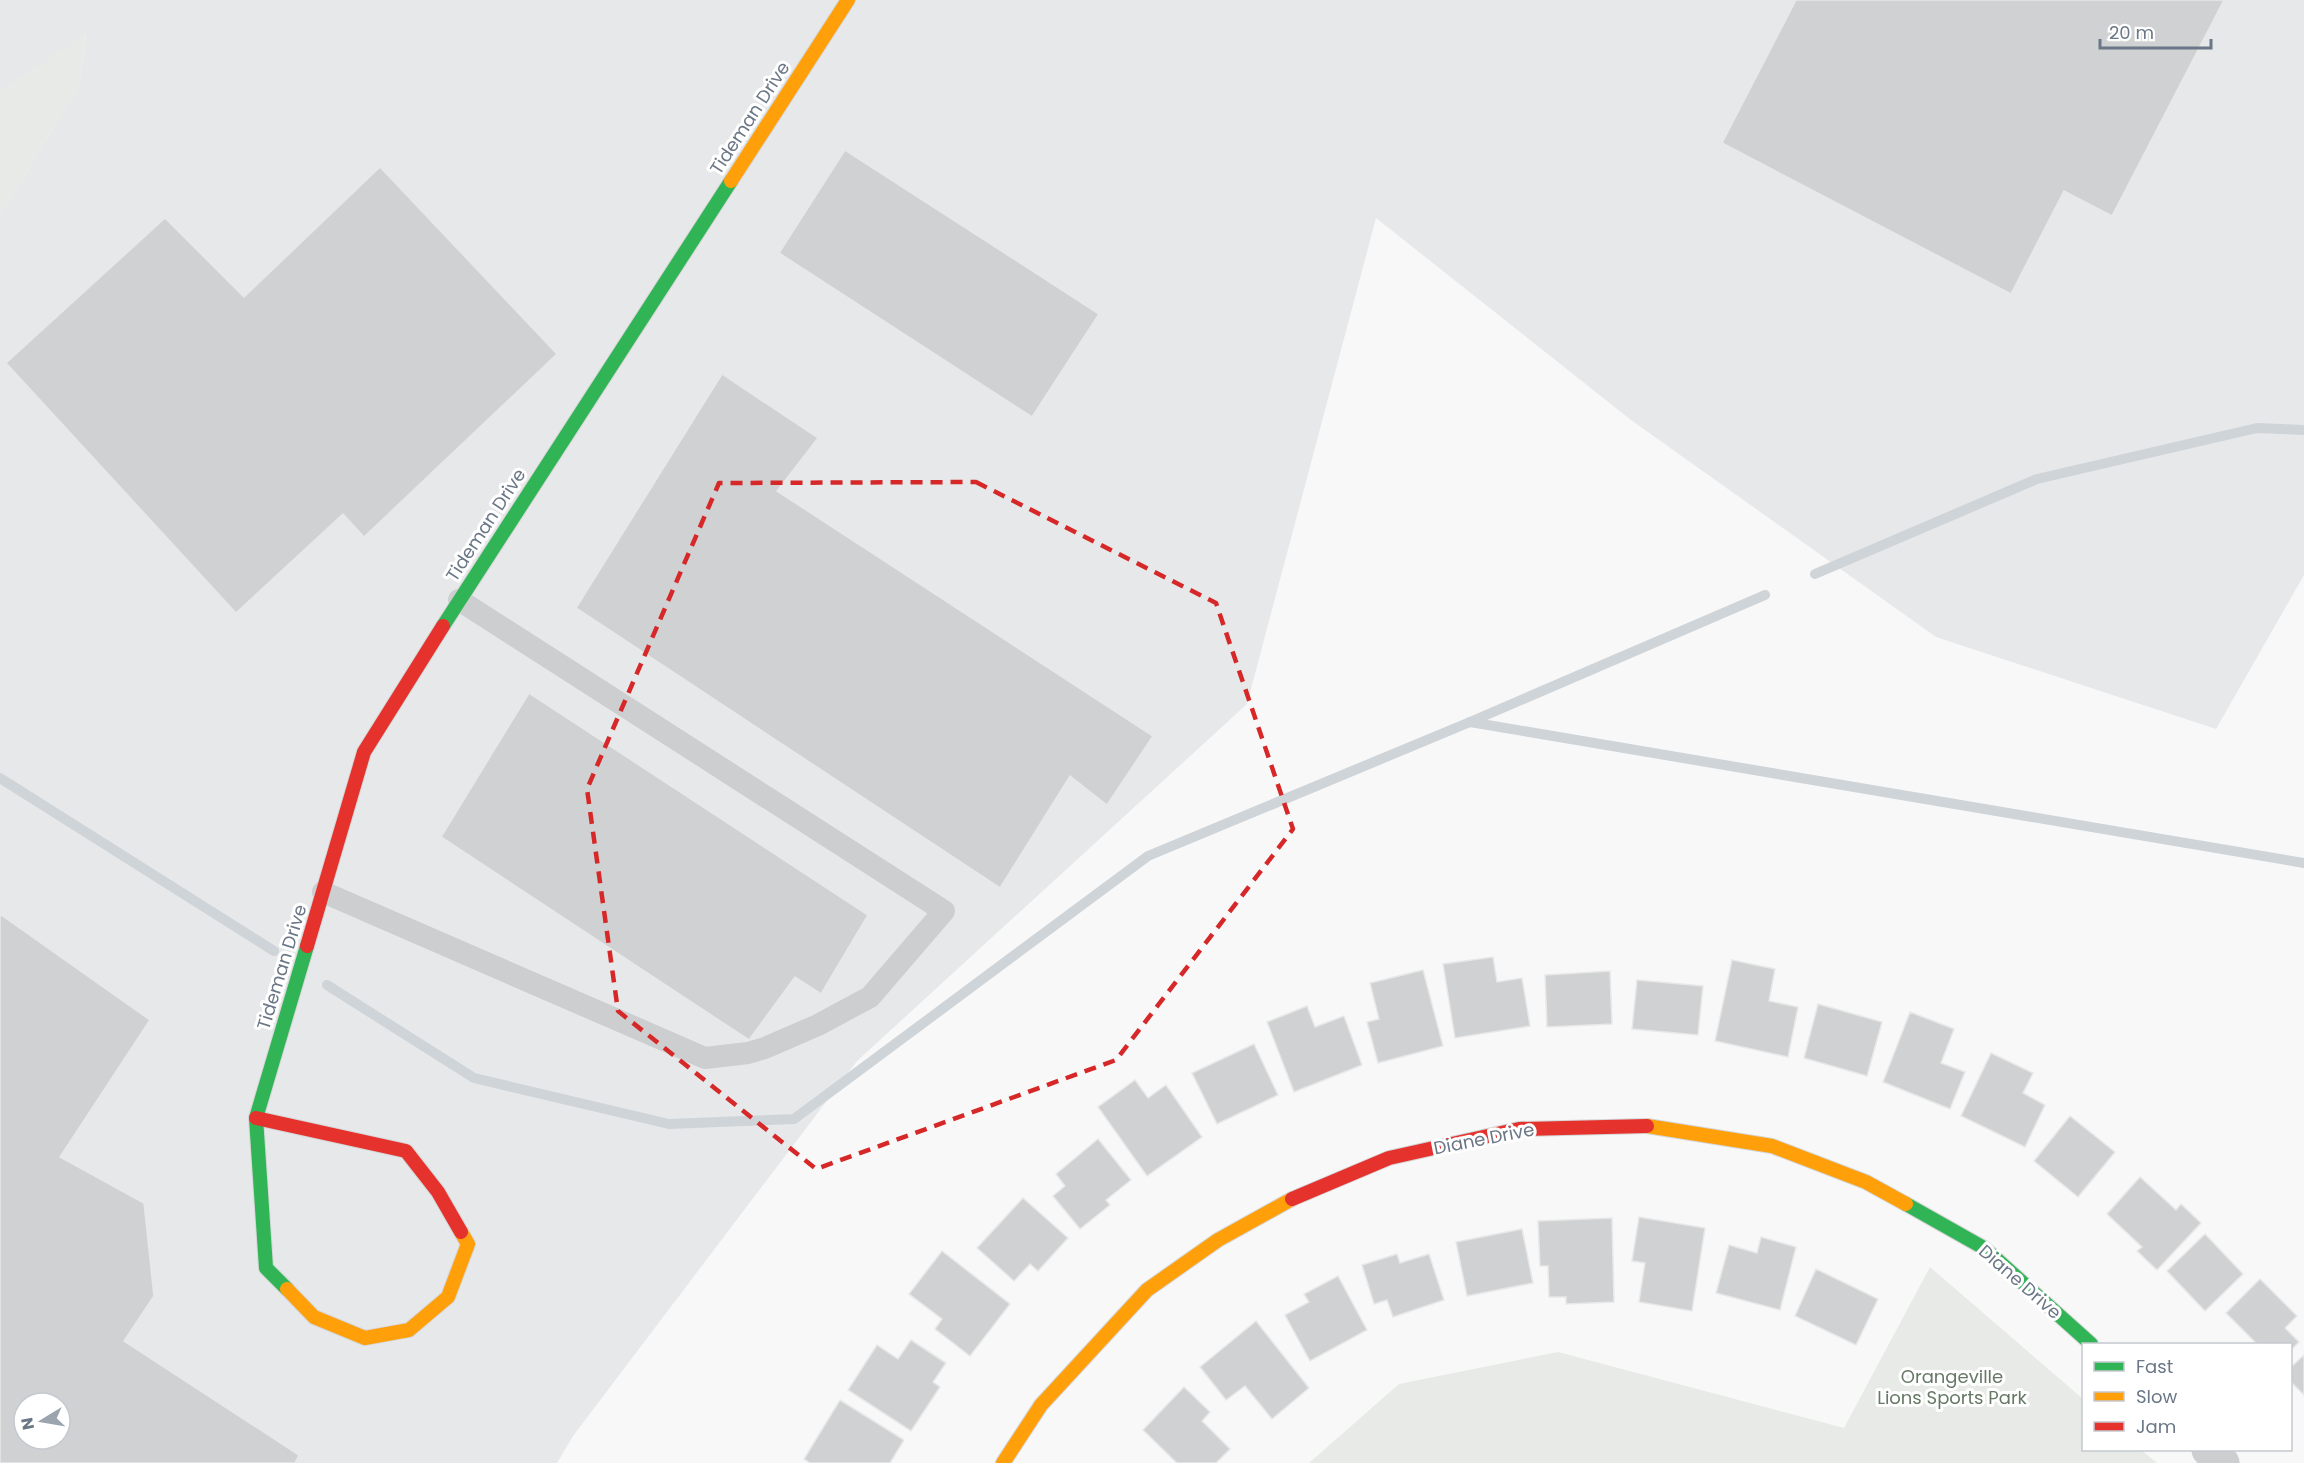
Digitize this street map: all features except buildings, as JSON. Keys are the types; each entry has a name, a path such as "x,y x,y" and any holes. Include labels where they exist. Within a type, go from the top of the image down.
{"street":[{"name":"Tideman Drive","path":"255,1118 406,1151 438,1192 468,1244 448,1297 409,1330 365,1338 314,1317 266,1268 255,1118 364,752 459,600 848,0"},
{"name":"Diane Drive","path":"1003,1463 1041,1405 1146,1290 1218,1240 1301,1194 1389,1158 1519,1128 1649,1126 1772,1146 1866,1182 1984,1248 2090,1343"},
{"path":"2210,1451 2223,1463"}],"lane":[{"path":"323,892 705,1058 748,1053 765,1048 818,1025 870,997 944,911 459,600"}],"highlighted area":[{"path":"976,482 1216,603 1293,829 1116,1060 816,1169 618,1011 587,789 719,483"}],"shaded area":[{"path":"0,0 2304,0 2304,575 2216,729 1936,637 1631,420 1376,218 1247,704 857,1061 573,1436 557,1463 0,1463 0,215 80,84 86,34 0,92"}],"green space":[{"path":"86,33 80,84 0,215 0,92"},
{"name":"Orangeville Lions Sports Park","path":"1930,1267 2082,1398 2082,1451 2142,1451 2157,1463 1309,1463 1399,1384 1558,1352 1844,1428"}],"waterway":[{"path":"1815,574 2037,479 2257,428 2304,430"},
{"path":"327,985 474,1078 669,1124 794,1119 1148,856 1470,722 1765,595"},
{"path":"1470,722 2304,863"},
{"path":"0,778 274,951"}],"traffic: fast":[{"path":"443,626 731,181"},
{"path":"287,1289 266,1268 256,1118 307,946"},
{"path":"1906,1204 1984,1248 2090,1343"}],"traffic: slow":[{"path":"731,181 848,0"},
{"path":"1647,1126 1772,1146 1866,1182 1906,1204"},
{"path":"1003,1463 1041,1405 1147,1290 1218,1240 1292,1199"},
{"path":"287,1289 314,1317 365,1338 409,1330 448,1297 468,1244 461,1232"}],"traffic: jam":[{"path":"307,946 364,752 443,626"},
{"path":"256,1118 406,1151 438,1192 461,1232"},
{"path":"1292,1199 1389,1158 1519,1129 1647,1126"}]}
